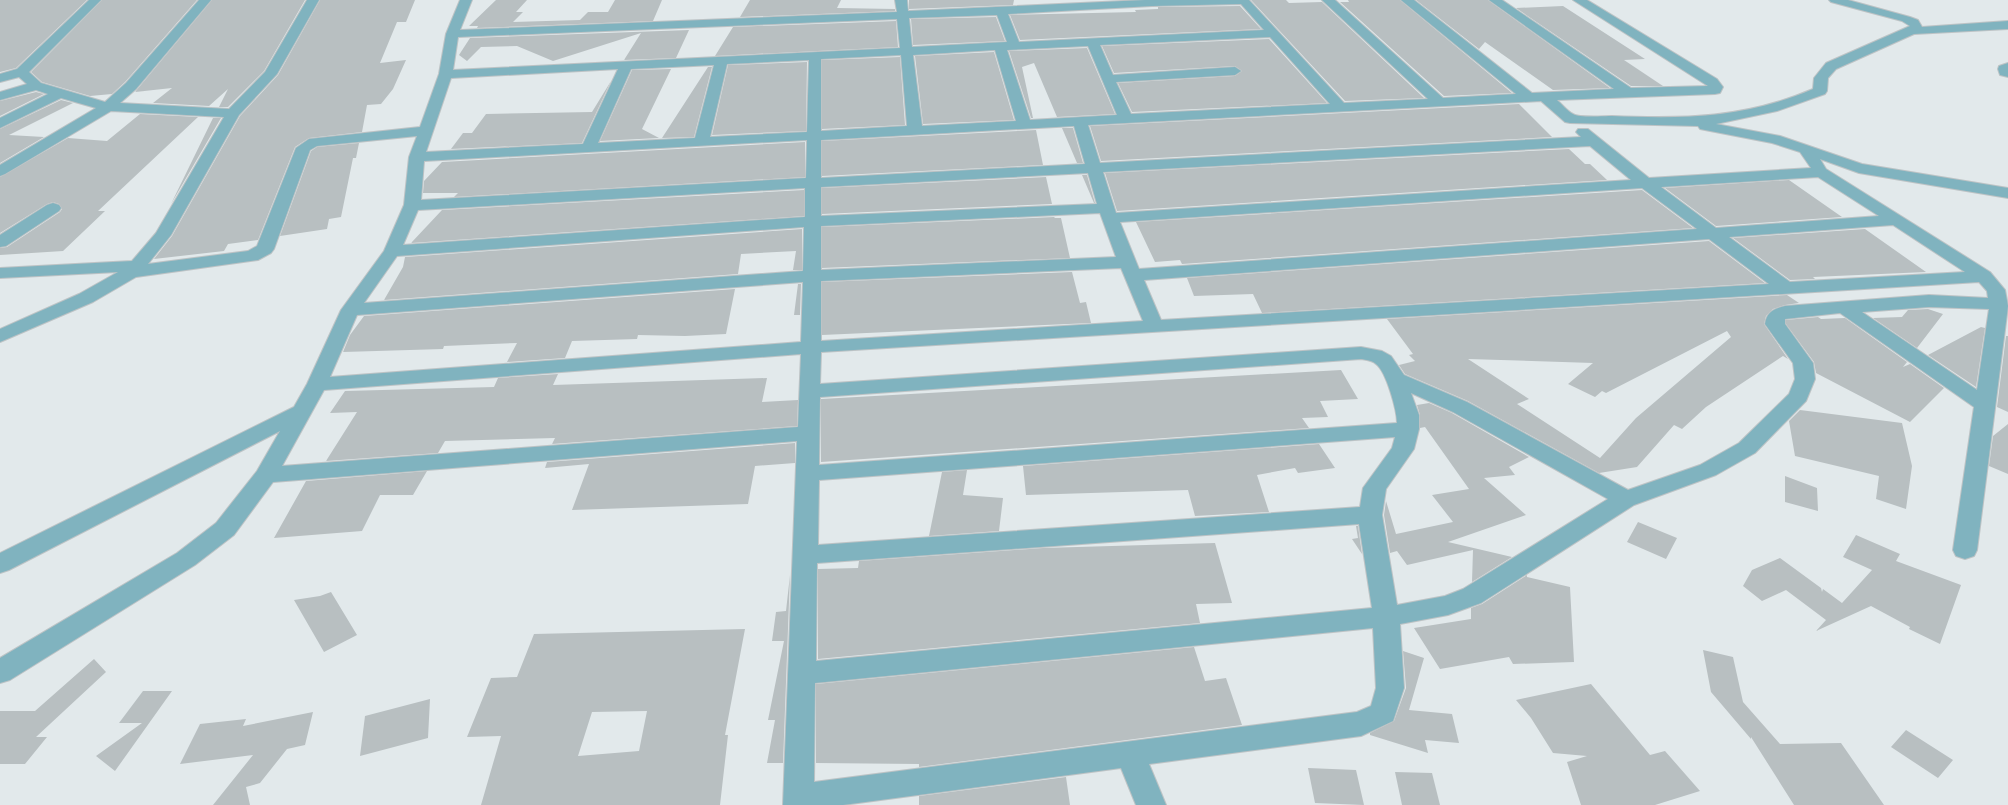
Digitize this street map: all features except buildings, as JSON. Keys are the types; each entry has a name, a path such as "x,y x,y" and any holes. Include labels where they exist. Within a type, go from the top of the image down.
{"street":[{"path":"0,78 22,72 95,0"},
{"path":"0,171 108,107 131,86 205,0"},
{"path":"0,336 86,298 134,269 163,235 233,112 270,74 314,0"},
{"path":"0,672 186,560 224,529 266,475 317,384 350,310 392,251 412,205 417,157 446,74 452,34 466,0"},
{"path":"901,0 908,51 915,130"},
{"path":"1328,0 1440,102"},
{"path":"1407,0 1528,97"},
{"path":"1495,0 1628,92"},
{"path":"417,157 1544,96 1715,90 1716,87 1712,82 1579,0"},
{"path":"1835,0 1906,19 1914,23 1916,27 1912,31"},
{"path":"452,34 1001,11 1152,1 1244,1 1340,107"},
{"path":"1001,11 1015,46"},
{"path":"1570,119 1684,122 1715,120 1804,98 1820,90 1821,78 1831,66 1912,31 2008,25"},
{"path":"446,74 1273,33"},
{"path":"1092,42 1126,119"},
{"path":"1000,46 1024,124"},
{"path":"810,391 1361,353 1375,355 1384,360 1392,370 1408,416 1408,429 1403,449 1375,488 1370,514 1386,617 1390,688 1383,713 1361,724 1130,754 799,801 811,347 815,56"},
{"path":"701,142 721,61"},
{"path":"588,148 626,65"},
{"path":"2008,67 2004,69 2005,72 2008,73"},
{"path":"22,72 36,86 108,107 233,112"},
{"path":"1108,79 1235,72"},
{"path":"0,96 36,86"},
{"path":"0,124 60,93"},
{"path":"1544,96 1593,141 1645,183 1786,288"},
{"path":"1080,121 1109,213 1154,326"},
{"path":"1684,122 1760,136 1804,148 1859,168 2008,193"},
{"path":"0,273 134,269 252,256 265,250 303,148 307,144 314,142 426,131"},
{"path":"412,205 813,182 1096,169 1593,141"},
{"path":"1804,148 1821,172 1984,276 1996,290 2002,314 1985,405 1965,550"},
{"path":"392,251 813,221 1109,213 1821,172"},
{"path":"0,242 53,208"},
{"path":"350,310 812,276 1130,268 1896,220"},
{"path":"317,384 811,347 1984,276"},
{"path":"803,673 1386,617 1448,605 1472,596 1626,499 1708,470 1747,448 1799,396 1805,379 1803,363 1775,324 1776,316 1785,312 1929,301 2002,314"},
{"path":"1842,307 1985,405"},
{"path":"1394,378 1467,410 1626,499"},
{"path":"0,564 300,412"},
{"path":"808,473 1408,429"},
{"path":"266,475 809,433"},
{"path":"806,555 1370,514"},
{"path":"1130,754 1151,805"}]}
